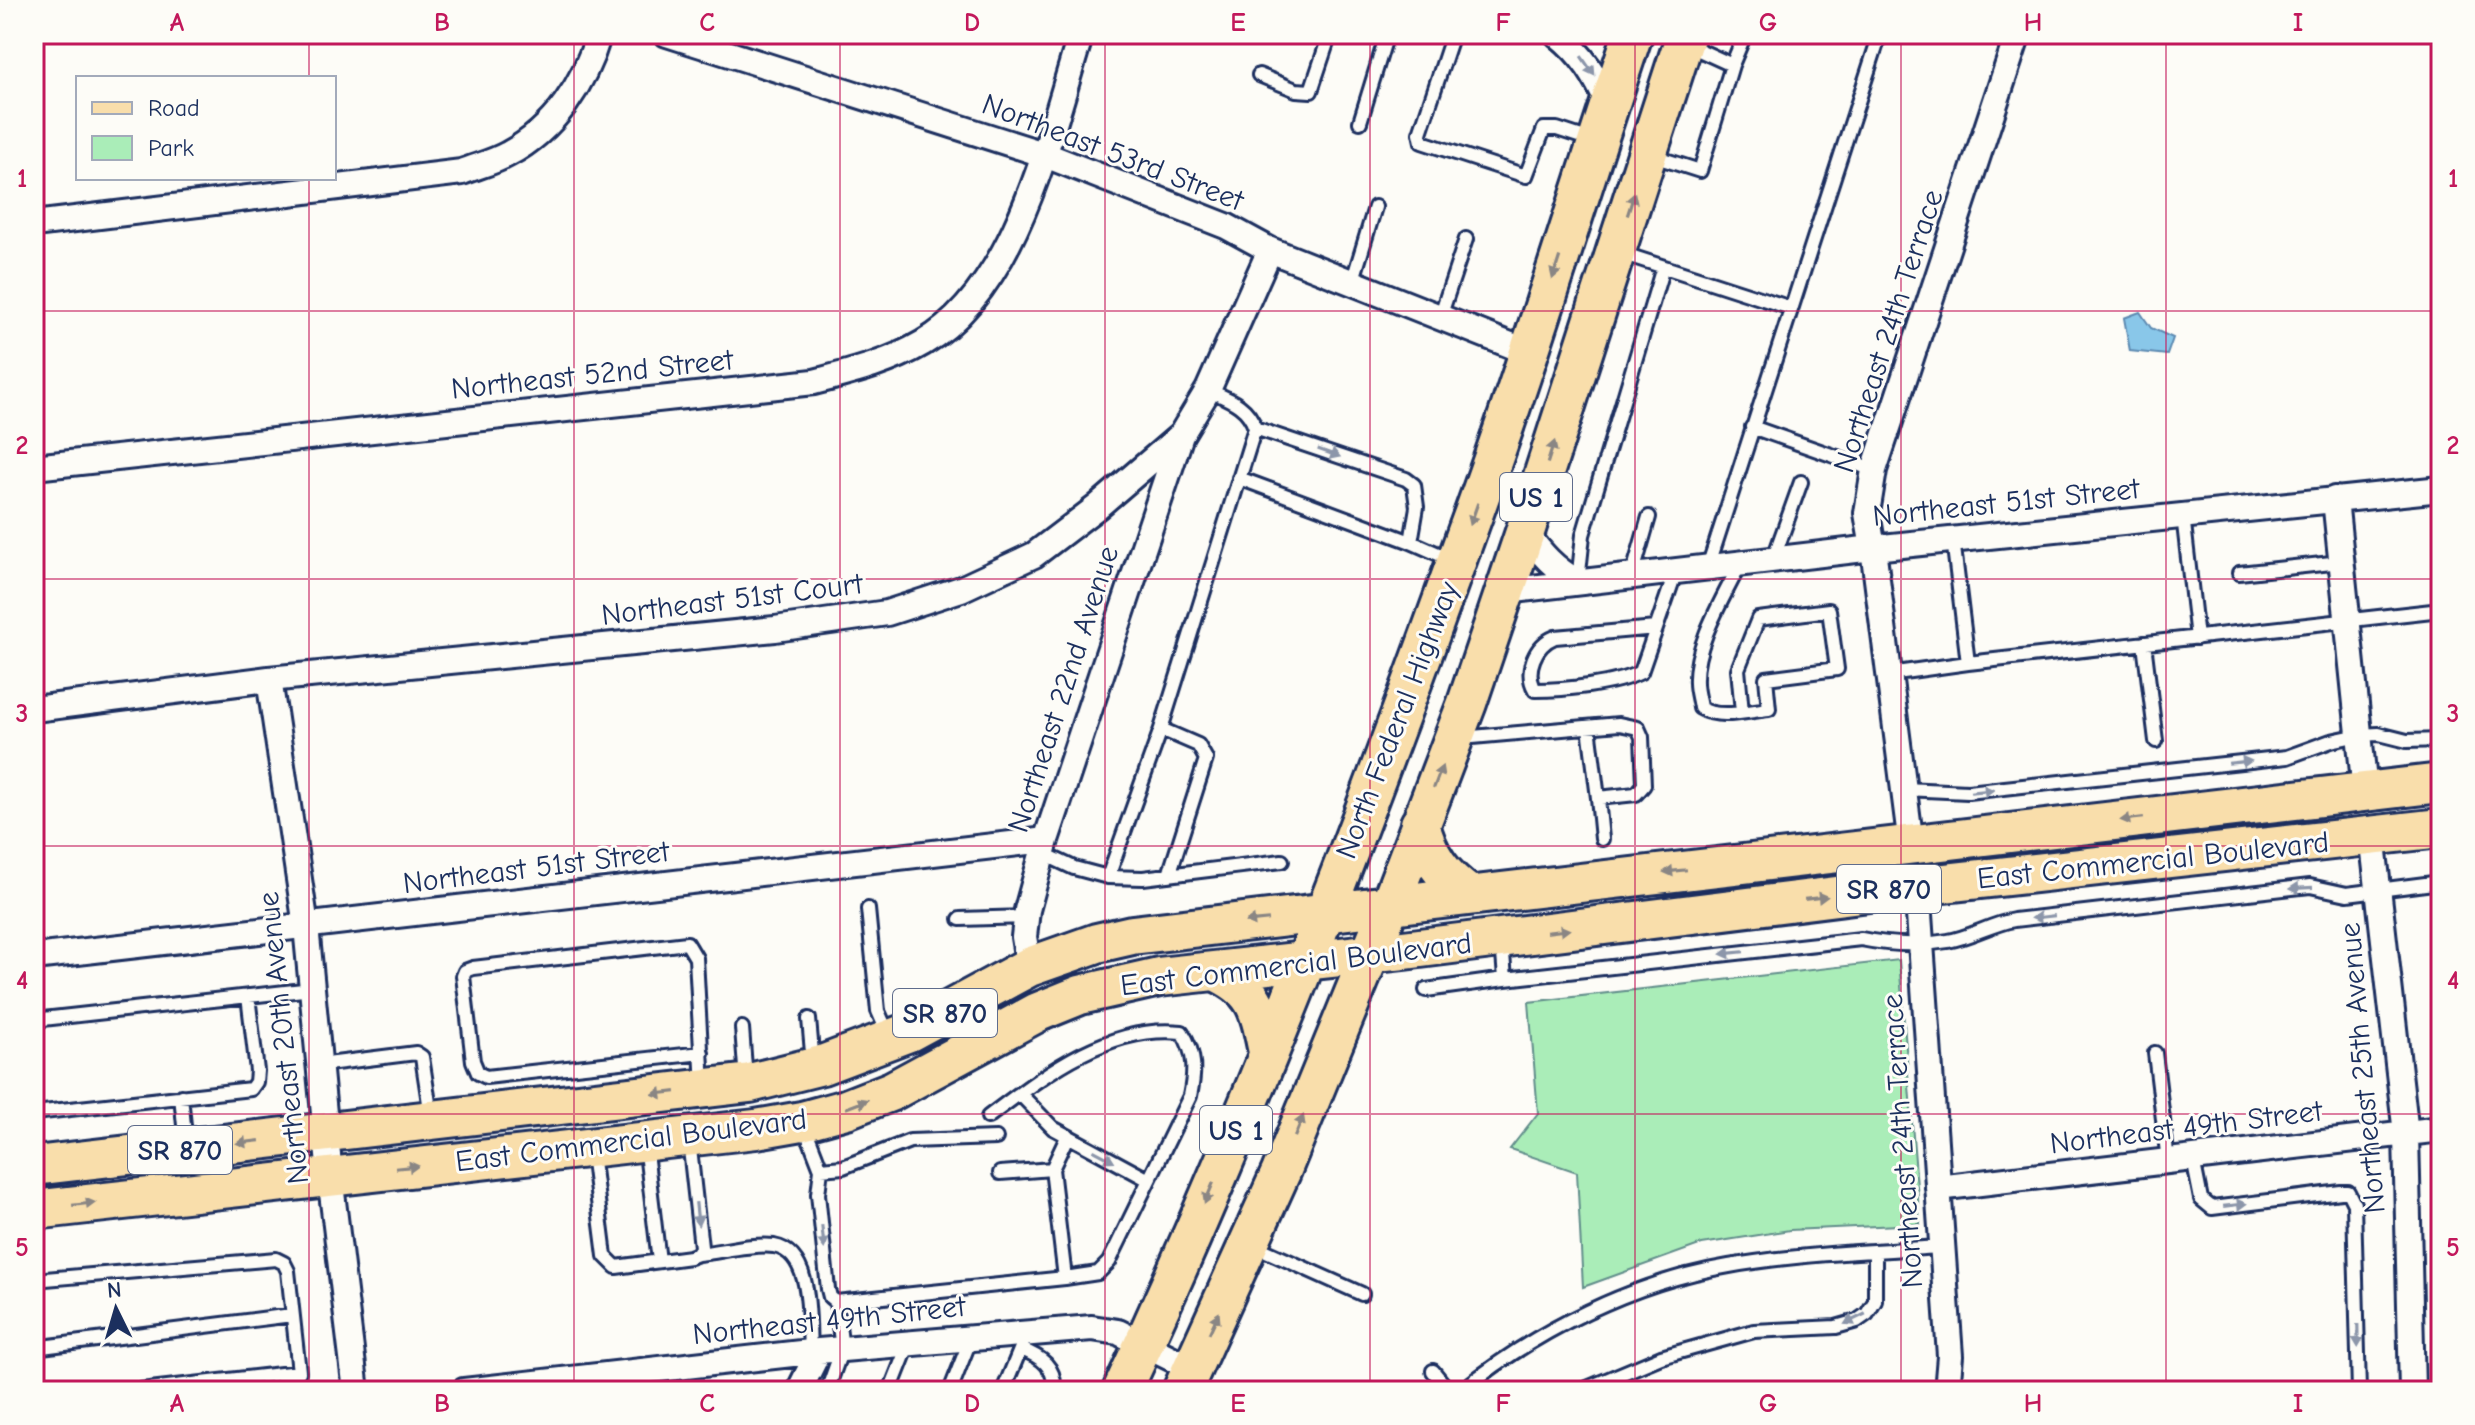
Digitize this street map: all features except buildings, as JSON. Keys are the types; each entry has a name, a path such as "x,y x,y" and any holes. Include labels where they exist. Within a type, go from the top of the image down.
{"main road":[{"name":"North Federal Highway","path":"1122,1391 1324,914 1457,561 1633,34"},
{"name":"North Federal Highway","path":"1187,1380 1250,1243 1390,905 1453,738 1506,591 1684,38"},
{"name":"East Commercial Boulevard","path":"35,1161 187,1149 431,1121 495,1097 703,1071 747,1083 813,1067 891,1039 1029,967 1097,943 1132,935 2441,783"},
{"path":"1420,824 1425,845 1435,863 1448,880 1469,895"},
{"name":"East Commercial Boulevard","path":"34,1210 802,1121 846,1109 892,1091 1038,1012 1080,995 1159,977 1917,886 2441,828"},
{"path":"1917,886 1927,863 1966,838"},
{"path":"1215,971 1237,981 1252,998 1262,1020 1268,1052"}],"street":[{"path":"34,224 462,172 508,154 545,129 571,97 591,61 599,34"},
{"name":"Northeast 53rd Street","path":"667,34 1043,154 1226,226 1270,250 1528,352"},
{"path":"1043,154 1081,34"},
{"path":"1557,34 1575,49 1594,73 1609,106"},
{"name":"Northeast 24th Terrace","path":"1911,845 1867,513 1874,470 2018,34"},
{"name":"Northeast 52nd Street","path":"34,467 814,382 880,364 925,343 957,317 987,283 1012,239 1043,154"},
{"name":"Northeast 51st Court","path":"34,709 269,679 775,629 887,613 961,589 1034,555 1097,507 1181,435 1208,390 1270,250"},
{"name":"Northeast 22nd Avenue","path":"1029,967 1024,937 1026,917 1044,846 1181,435"},
{"name":"Northeast 51st Street","path":"1506,591 1953,539 2441,489"},
{"path":"2335,499 2365,792"},
{"path":"1525,532 1547,561 1578,582"},
{"name":"Northeast 20th Avenue","path":"269,679 306,926 325,1133 356,1391"},
{"name":"Northeast 25th Avenue","path":"2372,835 2406,1134 2412,1391"},
{"name":"Northeast 51st Street","path":"34,957 1044,846"},
{"name":"Northeast 24th Terrace","path":"1917,886 1950,1356 1947,1391"},
{"name":"Northeast 49th Street","path":"1938,1188 2441,1129"},
{"name":"Northeast 49th Street","path":"464,1391 563,1386 824,1351 972,1337 1024,1341 1092,1328 1118,1332 1144,1344 1187,1380"},
{"path":"799,1391 824,1351"}],"lane":[{"path":"1259,75 1296,90 1311,91 1330,34"},
{"path":"1360,122 1387,34"},
{"path":"1453,34 1420,133 1422,142 1526,176 1544,129 1557,129 1597,142"},
{"path":"1647,154 1700,171 1732,65 1745,34"},
{"path":"1708,567 1880,34"},
{"path":"1684,38 1732,65"},
{"path":"1352,283 1375,207"},
{"path":"1440,317 1466,239"},
{"path":"1615,251 1791,308"},
{"path":"1578,582 1583,535 1663,267"},
{"path":"1108,877 1161,729 1255,428 1252,416 1242,405 1208,390"},
{"path":"1752,427 1874,470"},
{"path":"1255,428 1406,479 1414,485 1417,507 1411,542"},
{"path":"1239,478 1457,561"},
{"path":"1773,560 1801,482"},
{"path":"2183,515 2197,638"},
{"path":"1632,576 1649,517"},
{"path":"1953,539 1968,663"},
{"path":"2239,573 2341,562"},
{"path":"1740,564 1708,630 1696,682 1700,708 1709,714 1742,712 1769,709 1766,678 1837,669 1829,610 1758,619 1738,669 1742,712"},
{"path":"1656,628 1555,637 1544,642 1538,648 1531,685 1535,690 1544,690 1641,672 1676,571"},
{"path":"1889,674 2441,610"},
{"path":"2144,643 2156,741"},
{"path":"1453,738 1589,727 1630,725 1638,728 1642,737 1644,785 1636,794 1598,798"},
{"path":"1589,727 1602,839"},
{"path":"1161,729 1198,745 1206,759 1169,875"},
{"path":"1904,789 1968,792 2287,757 2331,741 2359,735 2379,734 2407,741 2441,740"},
{"path":"1044,846 1074,868 1108,877 1169,875 1282,861"},
{"path":"1426,990 1861,939 1891,944 1950,941 1997,923 2014,920 2310,886 2347,894 2441,882"},
{"path":"868,909 878,1011 891,1039"},
{"path":"960,919 1026,917"},
{"path":"1501,938 1505,979"},
{"path":"495,1097 473,1061 462,986 465,971 662,945 687,943 696,958 703,1071"},
{"path":"34,1020 312,989"},
{"path":"34,1113 251,1089 256,1082 248,996"},
{"path":"809,1019 813,1067"},
{"path":"742,1028 747,1083"},
{"path":"802,1121 821,1169 818,1194 827,1276 830,1297 836,1302 1098,1273 1109,1262 1190,1096 1195,1073 1194,1057 1182,1032 1165,1030 1105,1044 1075,1056 988,1117"},
{"path":"319,1065 416,1053 422,1057 431,1121"},
{"path":"2155,1053 2168,1161"},
{"path":"1020,1094 1053,1128 1149,1180"},
{"path":"181,1096 187,1149"},
{"path":"689,1136 701,1247 698,1254"},
{"path":"1065,1278 1052,1169 1067,1137"},
{"path":"821,1169 843,1167 910,1141 996,1138"},
{"path":"645,1141 659,1261"},
{"path":"592,1147 605,1256 616,1267 772,1246 791,1254 806,1280 824,1351 827,1391"},
{"path":"2193,1159 2201,1199 2212,1208 2341,1192 2348,1192 2351,1196 2354,1204 2359,1391"},
{"path":"1000,1173 1052,1169"},
{"path":"1250,1243 1362,1294"},
{"path":"1461,1391 1531,1342 1599,1306 1669,1281 1727,1266 1817,1255 1942,1247"},
{"path":"1580,1391 1661,1357 1754,1331 1836,1327 1857,1321 1867,1314 1875,1301 1875,1251"},
{"path":"34,1280 276,1259 284,1263 288,1271 299,1372 132,1391"},
{"path":"824,1351 836,1302"},
{"path":"34,1348 292,1315"},
{"path":"950,1391 972,1337"},
{"path":"1003,1391 1024,1341 1047,1364 1053,1375 1054,1391"},
{"path":"890,1391 909,1343"},
{"path":"1433,1371 1449,1391"}],"green space":[{"path":"1899,960 1920,1224 1790,1230 1702,1244 1583,1287 1577,1172 1510,1149 1538,1113 1529,1002"}],"water":[{"path":"2140,312 2151,328 2173,338 2167,355 2130,351 2124,318"}]}
